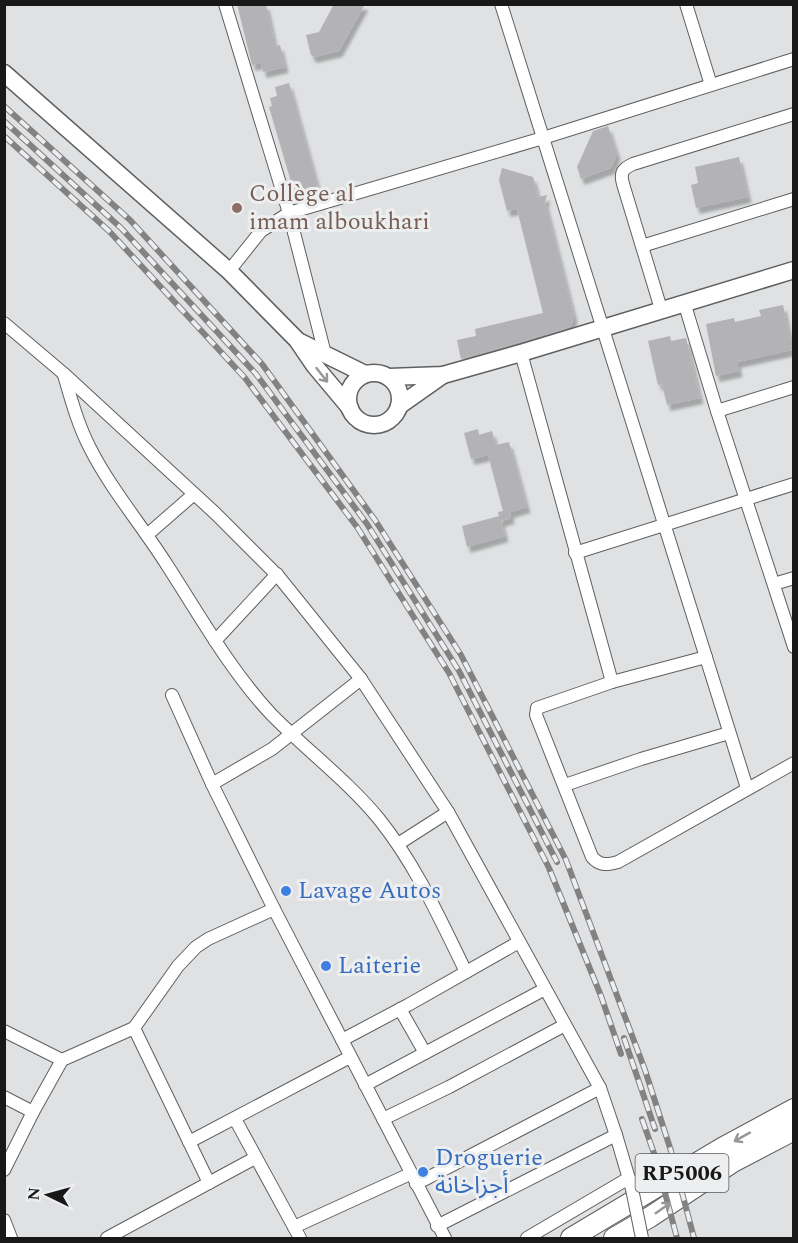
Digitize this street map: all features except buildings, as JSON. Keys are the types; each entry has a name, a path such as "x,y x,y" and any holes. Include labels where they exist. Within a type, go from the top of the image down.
{"main road":[{"name":"RP5006","path":"572,1239 722,1148 794,1109"},
{"name":"RP5006","path":"614,1239 733,1162 794,1130"}],"street":[{"path":"225,4 289,213 325,354"},
{"path":"501,4 747,788"},
{"path":"686,4 711,85"},
{"path":"229,271 261,231 289,213 543,138 794,59"},
{"path":"4,73 229,271 297,340 314,365 361,422 375,425 389,421 399,406 443,375"},
{"path":"661,309 621,173 633,164 794,114"},
{"path":"642,246 794,199"},
{"path":"350,408 348,397 351,386 365,374 376,372 389,377 443,375 794,270"},
{"path":"684,302 794,647"},
{"path":"4,323 63,373 277,574 361,679 448,812 600,1088 630,1183 642,1239"},
{"path":"297,340 365,374"},
{"path":"521,353 612,682"},
{"path":"63,373 81,429 90,448 215,641 245,684 292,735 357,794 398,844 425,888 466,972"},
{"path":"389,377 399,390 399,406"},
{"path":"717,411 794,387"},
{"path":"575,553 794,484"},
{"path":"147,535 194,494"},
{"path":"215,641 277,574"},
{"path":"774,584 794,578"},
{"path":"706,657 612,682 540,706 536,710 592,857 596,862 602,864 618,862 794,763"},
{"path":"212,784 257,759 292,735 361,679"},
{"path":"172,695 212,784 274,909 445,1239"},
{"path":"565,785 640,759 729,733"},
{"path":"398,844 448,812"},
{"path":"4,1170 8,1155 62,1060 134,1028 178,966 196,947 208,939 274,909"},
{"path":"342,1040 519,942"},
{"path":"365,1085 545,989"},
{"path":"400,1009 425,1053"},
{"path":"383,1119 449,1087 565,1025"},
{"path":"134,1028 209,1183"},
{"path":"4,1032 62,1060"},
{"path":"189,1142 350,1057"},
{"path":"235,1119 297,1233 600,1088"},
{"path":"4,1097 33,1112"},
{"path":"437,1226 616,1135"},
{"path":"106,1239 255,1158"},
{"path":"527,1239 630,1183"},
{"path":"4,1220 11,1239"}],"railway":[{"path":"4,106 130,220 262,364 375,520 461,655 566,860 645,1070 671,1151 694,1238"},
{"path":"4,121 121,228 256,374 367,524 459,671 557,862"},
{"path":"4,136 109,231 245,378 357,527 449,673 549,868 601,996 621,1054"},
{"path":"624,1038 655,1129"},
{"path":"642,1119 656,1159 677,1238"}],"place":[{"name":"Collège al imam alboukhari","path":"237,208"},
{"name":"Lavage Autos","path":"286,891"},
{"name":"Laiterie","path":"326,966"},
{"name":"Droguerie أجزاخانة","path":"423,1172"}]}
